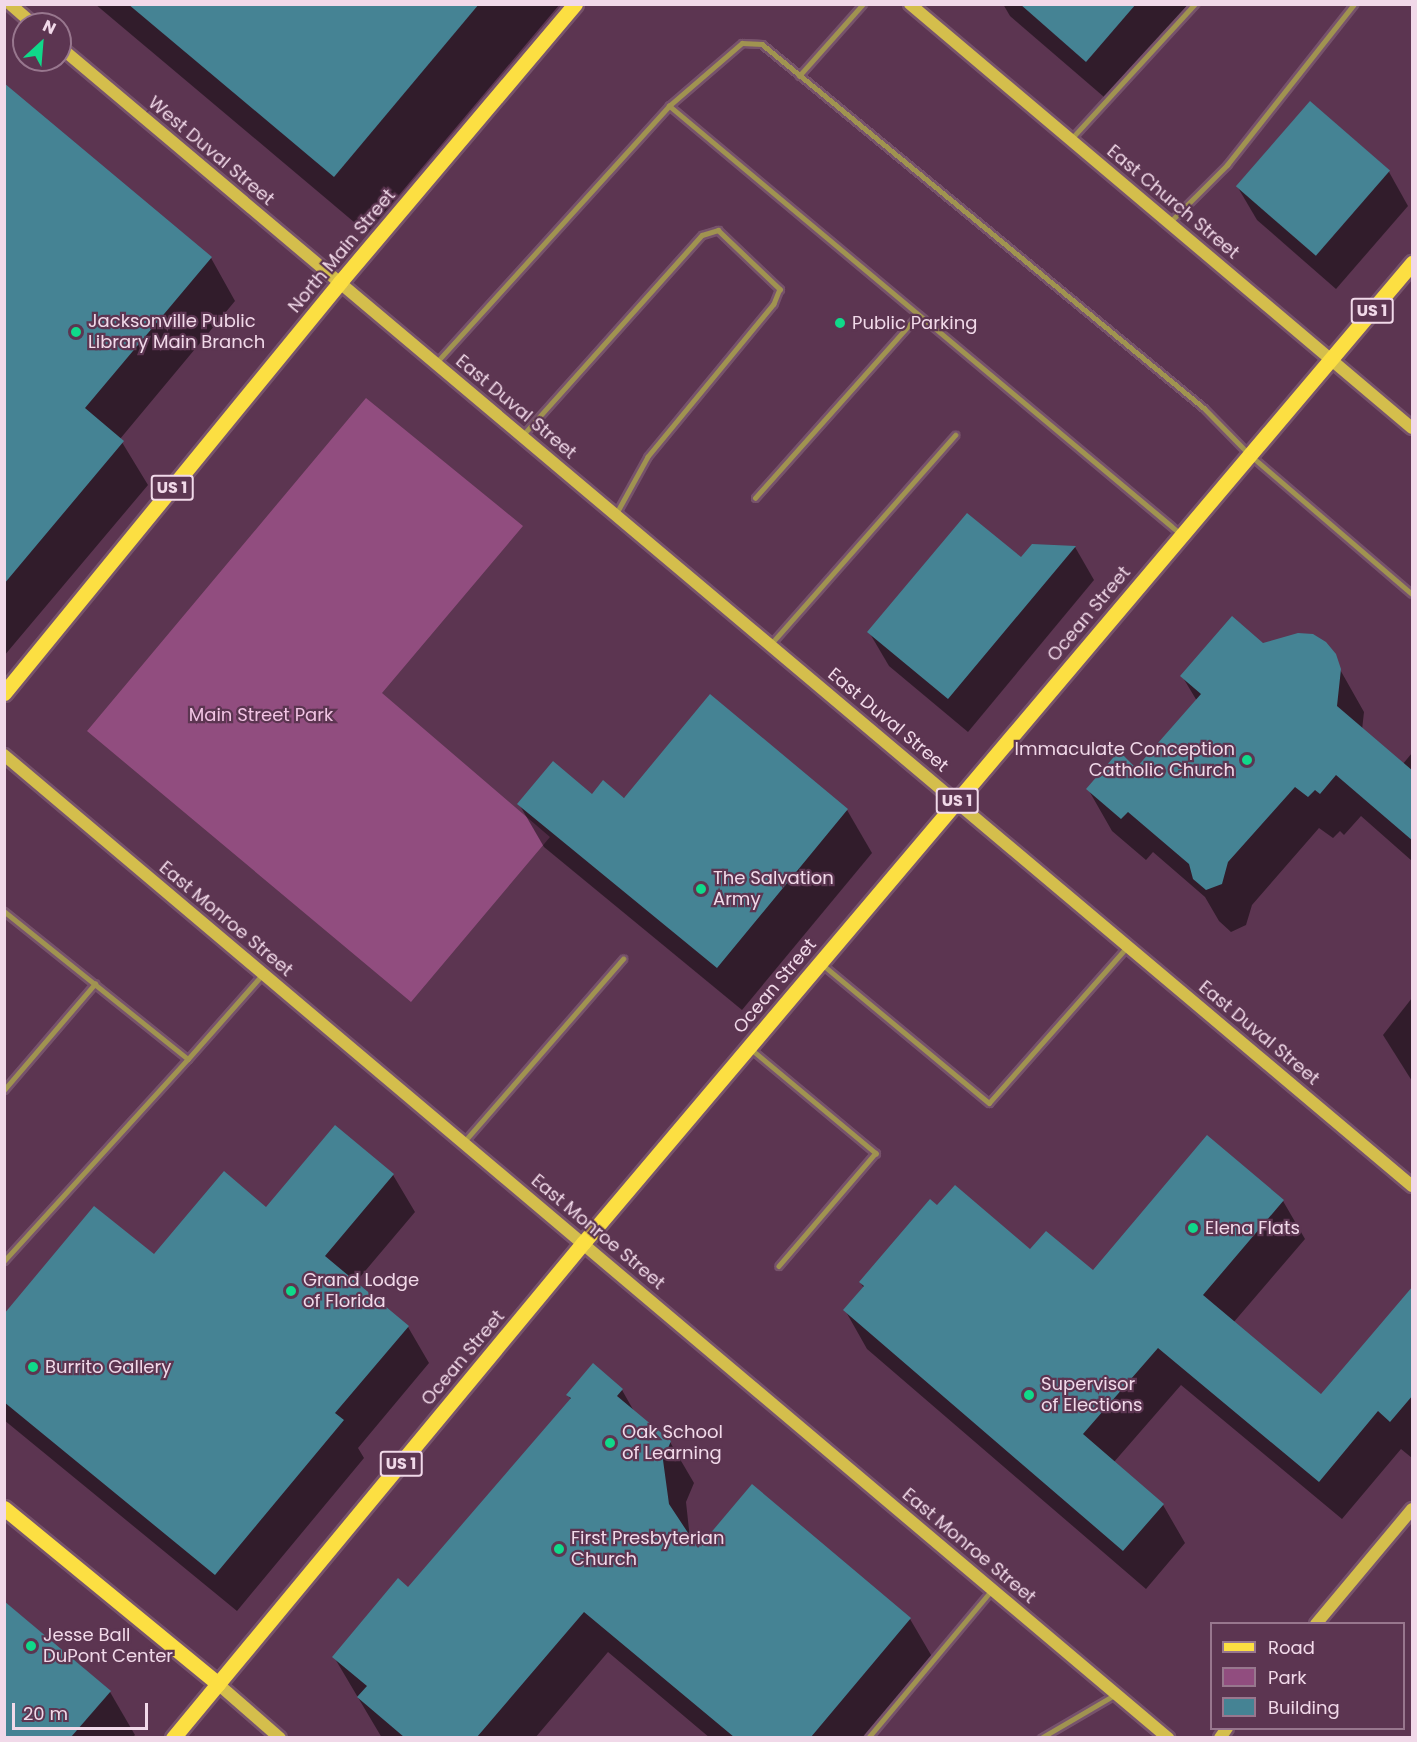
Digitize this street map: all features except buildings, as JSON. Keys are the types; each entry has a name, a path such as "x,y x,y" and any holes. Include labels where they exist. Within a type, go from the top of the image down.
{"main road":[{"name":"North Main Street","path":"4,693 340,282 575,4"},
{"name":"Ocean Street","path":"173,1737 583,1243 1413,263"},
{"path":"4,1508 218,1684"}],"street":[{"name":"East Church Street","path":"910,4 1413,428"},
{"name":"West Duval Street","path":"72,57 340,282"},
{"name":"East Duval Street","path":"340,282 1413,1186"},
{"name":"East Monroe Street","path":"4,755 1168,1737"},
{"path":"1317,1622 1413,1509"},
{"path":"218,1684 280,1737"}],"lane":[{"path":"800,76 863,4"},
{"path":"1070,140 1195,4"},
{"path":"1169,222 1227,165 1354,4"},
{"path":"436,363 669,106 742,43 762,44 1204,408 1250,455 1413,594"},
{"path":"669,106 1181,535"},
{"path":"522,435 702,235 718,230 780,289 774,304 648,457 616,515"},
{"path":"755,498 917,316"},
{"path":"770,645 955,435"},
{"path":"4,911 189,1059"},
{"path":"820,963 989,1103 1128,946"},
{"path":"463,1143 623,959"},
{"path":"4,1261 189,1059 263,974"},
{"path":"4,1090 94,984"},
{"path":"749,1047 876,1153 779,1266"},
{"path":"867,1737 993,1589"},
{"path":"1041,1737 1116,1694"}],"green space":[{"name":"Main Street Park","path":"366,398 523,526 382,693 550,837 411,1002 87,731"}],"place":[{"name":"Public Parking","path":"840,323"},
{"name":"Jacksonville Public Library Main Branch","path":"76,332"},
{"name":"Immaculate Conception Catholic Church","path":"1247,760"},
{"name":"The Salvation Army","path":"701,889"},
{"name":"Elena Flats","path":"1193,1228"},
{"name":"Grand Lodge of Florida","path":"291,1291"},
{"name":"Burrito Gallery","path":"33,1367"},
{"name":"Supervisor of Elections","path":"1029,1395"},
{"name":"Oak School of Learning","path":"610,1443"},
{"name":"First Presbyterian Church","path":"559,1549"},
{"name":"Jesse Ball DuPont Center","path":"31,1646"}]}
